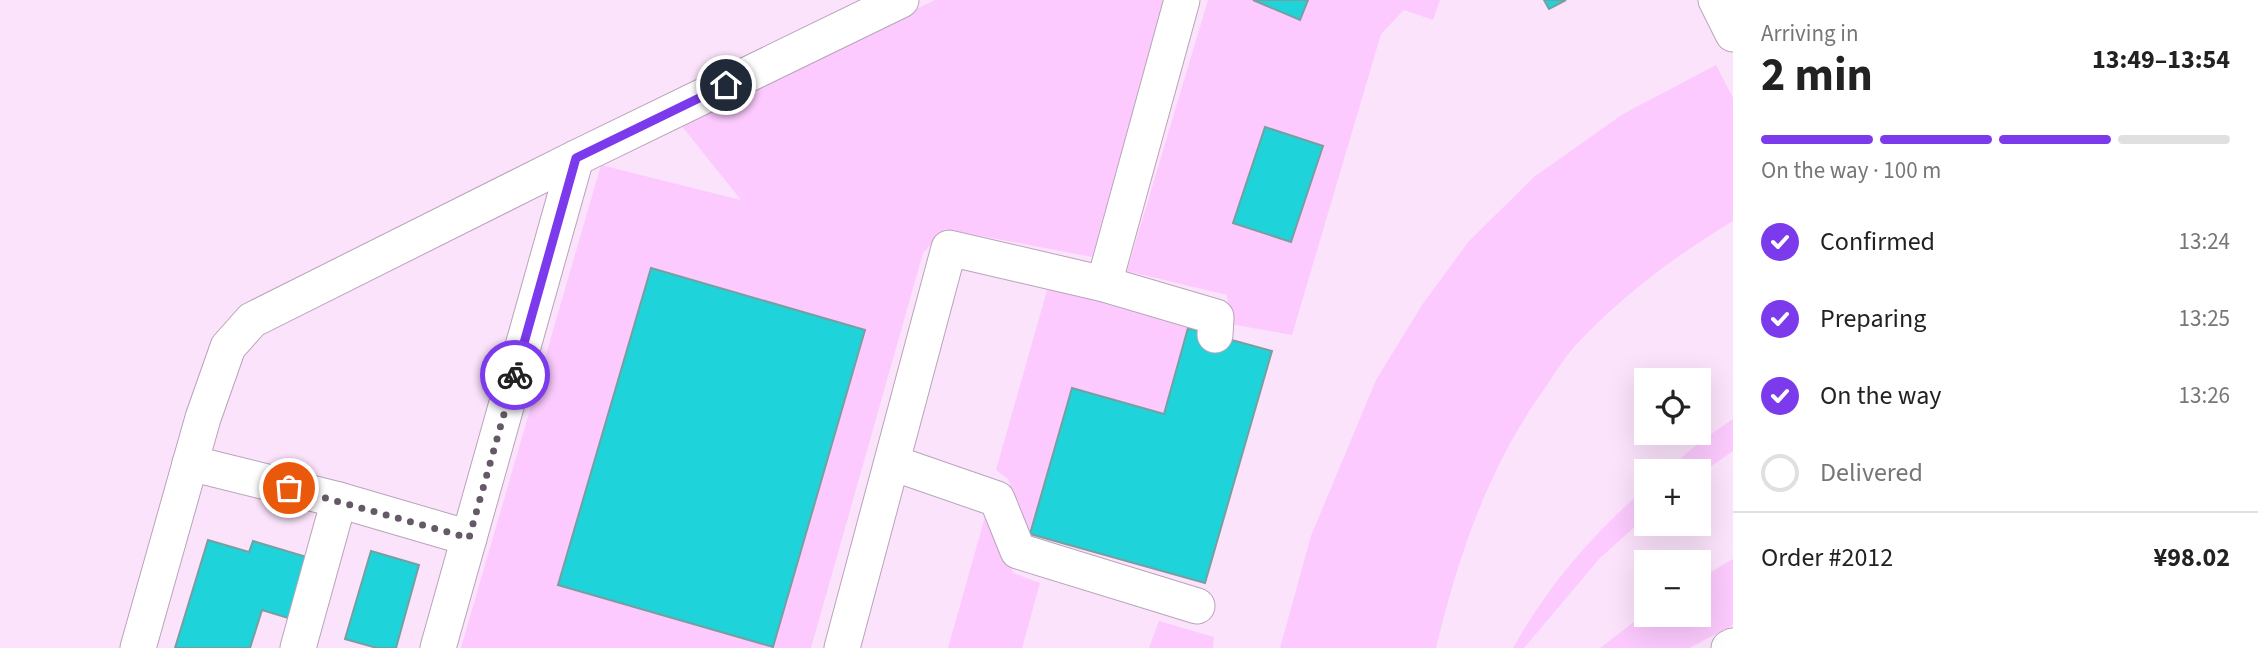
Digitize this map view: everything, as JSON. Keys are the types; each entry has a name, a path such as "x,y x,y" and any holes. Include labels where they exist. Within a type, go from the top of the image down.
{"lane":[{"path":"138,648 190,463 228,347 252,320 901,0"},
{"path":"1104,284 1182,0"},
{"path":"1716,0 1733,34"},
{"path":"438,648 576,158"},
{"path":"842,648 949,248 1104,284 1216,317 1215,335"},
{"path":"190,463 339,500 469,538"},
{"path":"893,463 997,499 1018,551 1197,607"},
{"path":"298,648 339,500"}],"shaded area":[{"path":"935,0 1164,0 1092,257 945,229 923,253 811,648 461,648 601,165 741,200 680,124"},
{"path":"1208,0 1440,0 1433,20 1404,10 1381,34 1292,335 1230,324 1227,295 1127,271"},
{"path":"1716,65 1733,98 1733,221 1690,248 1629,294 1592,328 1564,360 1508,446 1492,478 1466,544 1436,648 1280,648 1311,536 1376,380 1422,305 1469,241 1534,177 1623,114"},
{"path":"1048,287 1188,328 1164,414 1072,388 1030,534 1008,479 996,470"},
{"path":"1733,419 1733,451 1711,467 1711,459 1680,459 1696,445 1711,445 1711,434"},
{"path":"1634,499 1634,528 1600,558 1524,648 1513,648 1556,582 1590,542"},
{"path":"987,510 1013,573 1040,583 1022,648 948,648"},
{"path":"1733,559 1733,625 1689,648 1600,648 1634,622 1634,627 1711,627 1711,572"},
{"path":"1159,621 1214,637 1213,648 1149,648"}],"building":[{"path":"1253,0 1308,0 1300,20"},
{"path":"1544,0 1566,0 1549,9"},
{"path":"1265,127 1323,146 1291,242 1233,223"},
{"path":"651,268 865,330 773,647 558,585"},
{"path":"1188,328 1272,351 1205,583 1030,534 1072,388 1164,414"},
{"path":"208,540 249,552 253,541 313,559 295,620 262,610 250,648 175,648"},
{"path":"371,551 419,565 396,648 377,648 345,639"}],"way so far":[{"path":"289,488 469,538 515,375"}],"route":[{"path":"515,375 576,158 726,85"}]}
